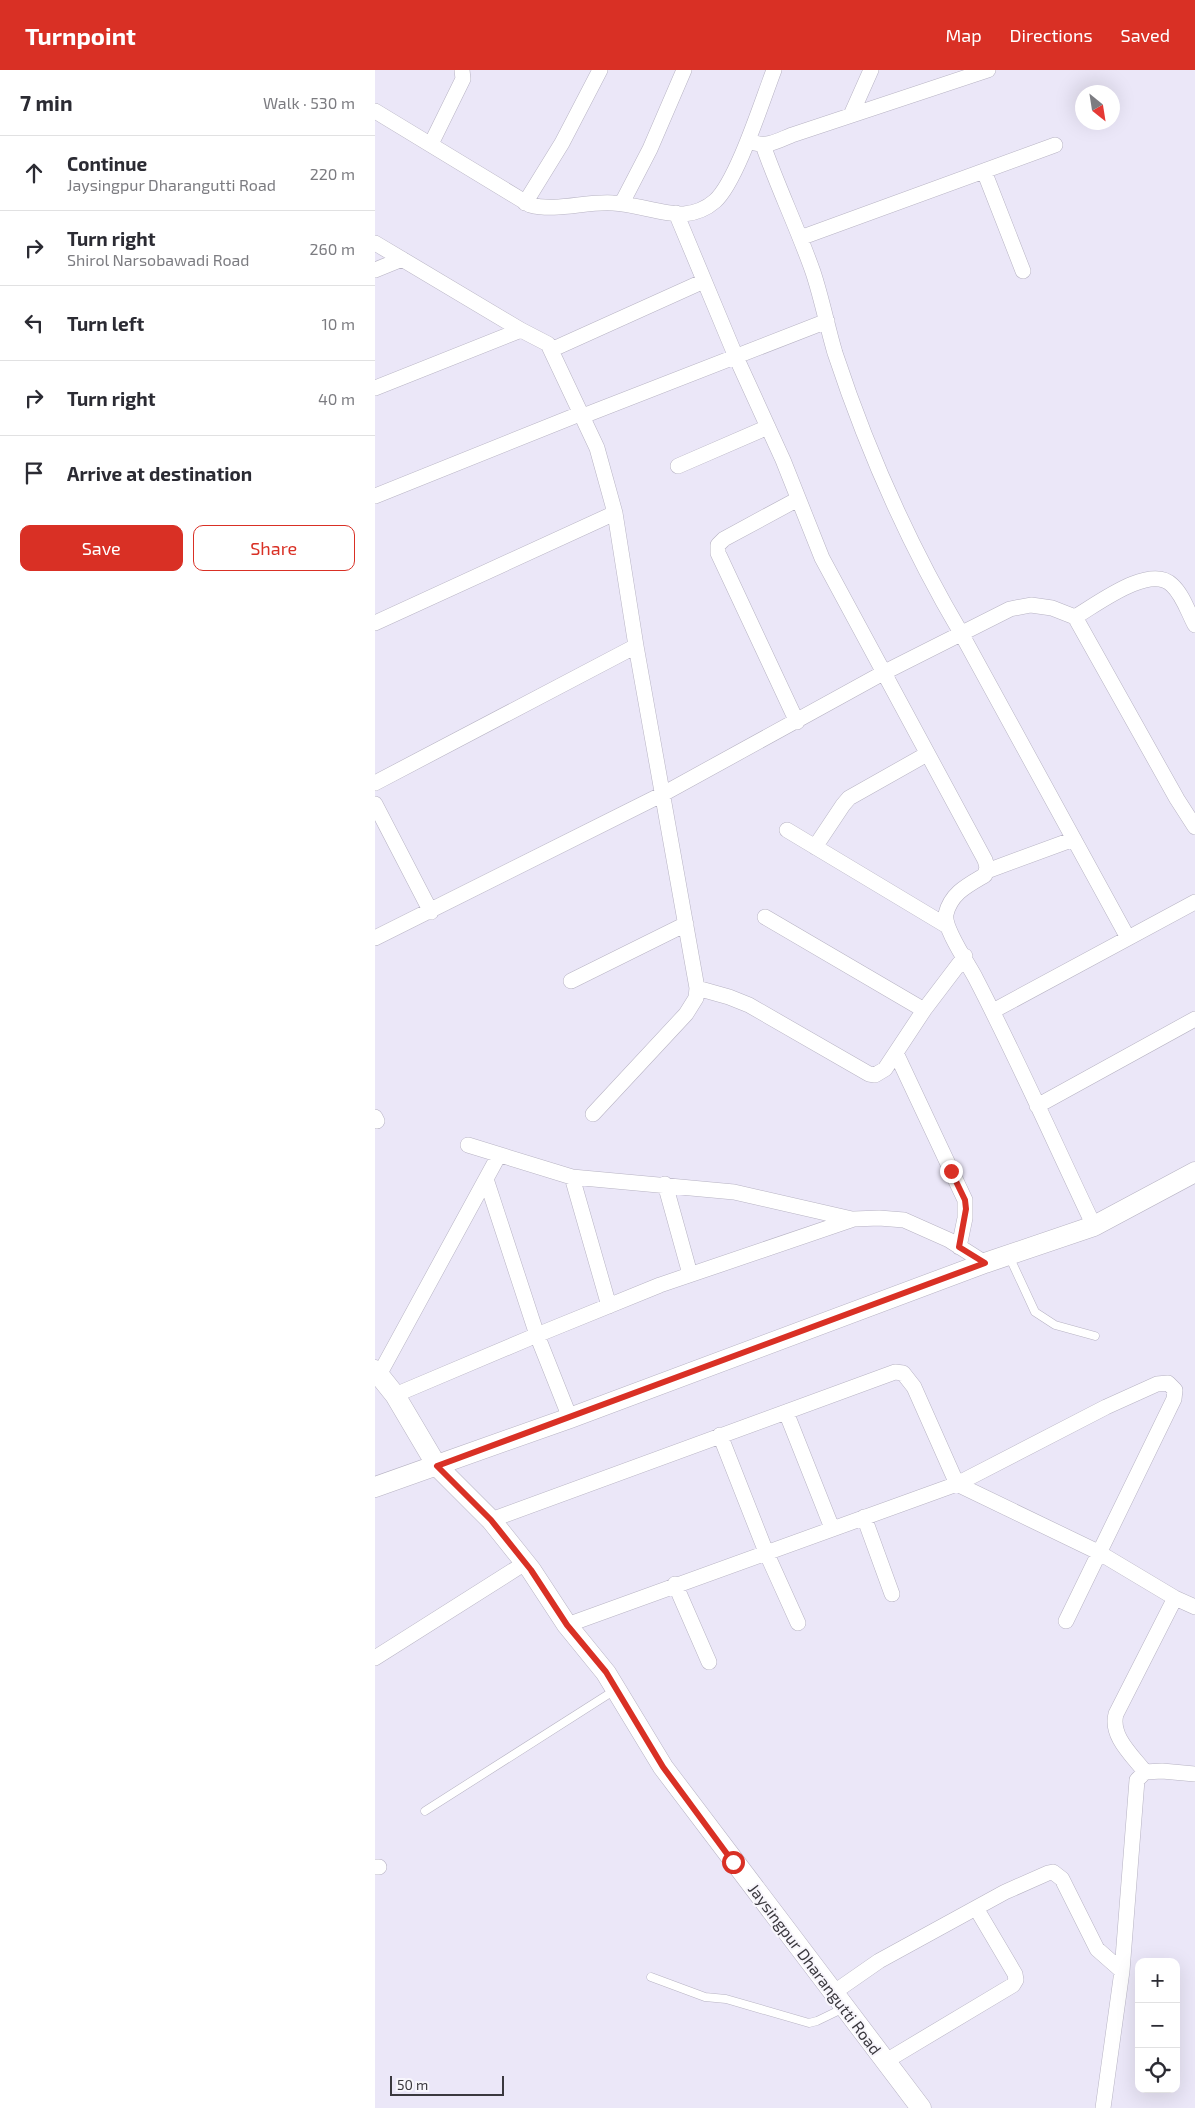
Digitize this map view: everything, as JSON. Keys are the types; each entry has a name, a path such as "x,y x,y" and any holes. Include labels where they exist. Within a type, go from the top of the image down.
{"street":[{"path":"431,144 463,79 462,70"},
{"path":"525,203 562,143 600,70"},
{"path":"622,203 650,148 684,70"},
{"path":"375,111 525,203 539,208 622,203 683,214 694,212 715,201 729,182 774,70"},
{"path":"851,115 871,70"},
{"path":"747,140 763,145 988,70"},
{"path":"763,145 774,179 813,273 835,352 873,455 905,529 932,584 961,633 1128,938"},
{"path":"800,238 1055,146"},
{"path":"984,171 1023,271"},
{"path":"676,213 735,357 768,427 822,558 985,860 987,871"},
{"path":"375,242 547,344 597,448 615,513 635,646 697,988 696,998 685,1014 593,1114"},
{"path":"375,270 402,259"},
{"path":"551,350 704,281"},
{"path":"375,496 827,321"},
{"path":"375,388 521,330"},
{"path":"678,466 768,427"},
{"path":"797,722 718,553 718,545 723,539 798,499"},
{"path":"375,623 615,513"},
{"path":"1075,617 1127,586 1147,578 1157,577 1171,583 1178,592 1195,625"},
{"path":"375,938 431,912 663,794 883,673 961,633 1010,609 1031,605 1052,608 1075,617 1177,799 1195,827"},
{"path":"375,783 635,646"},
{"path":"815,847 849,798 927,754"},
{"path":"375,804 431,912"},
{"path":"787,830 947,926"},
{"path":"1074,839 987,871 985,875 956,894 946,915 947,926 965,956 993,1011 1094,1226"},
{"path":"993,1011 1195,902"},
{"path":"765,917 924,1010"},
{"path":"571,981 686,924"},
{"path":"697,988 749,1005 869,1074 880,1073 896,1054 924,1010 965,956"},
{"path":"1037,1106 1195,1019"},
{"path":"896,1054 965,1200 965,1218 959,1247"},
{"path":"468,1145 572,1177 589,1180 665,1184 733,1192 853,1219 879,1218 904,1220 959,1247 985,1263"},
{"path":"378,1378 499,1155"},
{"path":"375,1487 570,1418 985,1263 1094,1226 1195,1172"},
{"path":"572,1177 609,1306"},
{"path":"486,1180 537,1335 570,1418"},
{"path":"665,1184 690,1274"},
{"path":"395,1395 537,1335 690,1274 853,1219"},
{"path":"491,1520 895,1372 903,1373 914,1387 957,1484 1098,1552 1175,1598 1193,1602"},
{"name":"Jaysingpur Dharangutti Road","path":"378,1378 395,1395 437,1466 491,1520 525,1563 567,1625 606,1672 663,1767 921,2108"},
{"path":"567,1625 675,1584 957,1484 1106,1407 1157,1384 1168,1383 1175,1390 1174,1399 1066,1621"},
{"path":"785,1412 832,1528"},
{"path":"720,1435 766,1552 798,1622"},
{"path":"864,1517 892,1594"},
{"path":"375,1658 525,1563"},
{"path":"675,1584 709,1662"},
{"path":"1145,1772 1120,1740 1114,1722 1116,1714 1175,1598"},
{"path":"1103,2108 1121,1971 1137,1780 1145,1772 1162,1771 1195,1774"},
{"path":"839,2000 879,1961 976,1908 1047,1873 1058,1874 1097,1950 1121,1971"},
{"path":"886,2061 1013,1985 1016,1980 1015,1974 976,1908"}],"lane":[{"path":"1009,1255 1035,1312 1055,1325 1095,1336"},
{"path":"425,1811 616,1690"},
{"path":"651,1977 705,1997 726,1999 809,2022 817,2021 839,2000"}],"route":[{"path":"733,1862 663,1767 606,1672 567,1625 531,1570 491,1520 437,1466 985,1263 959,1247 966,1209 965,1200 951,1171"}]}
